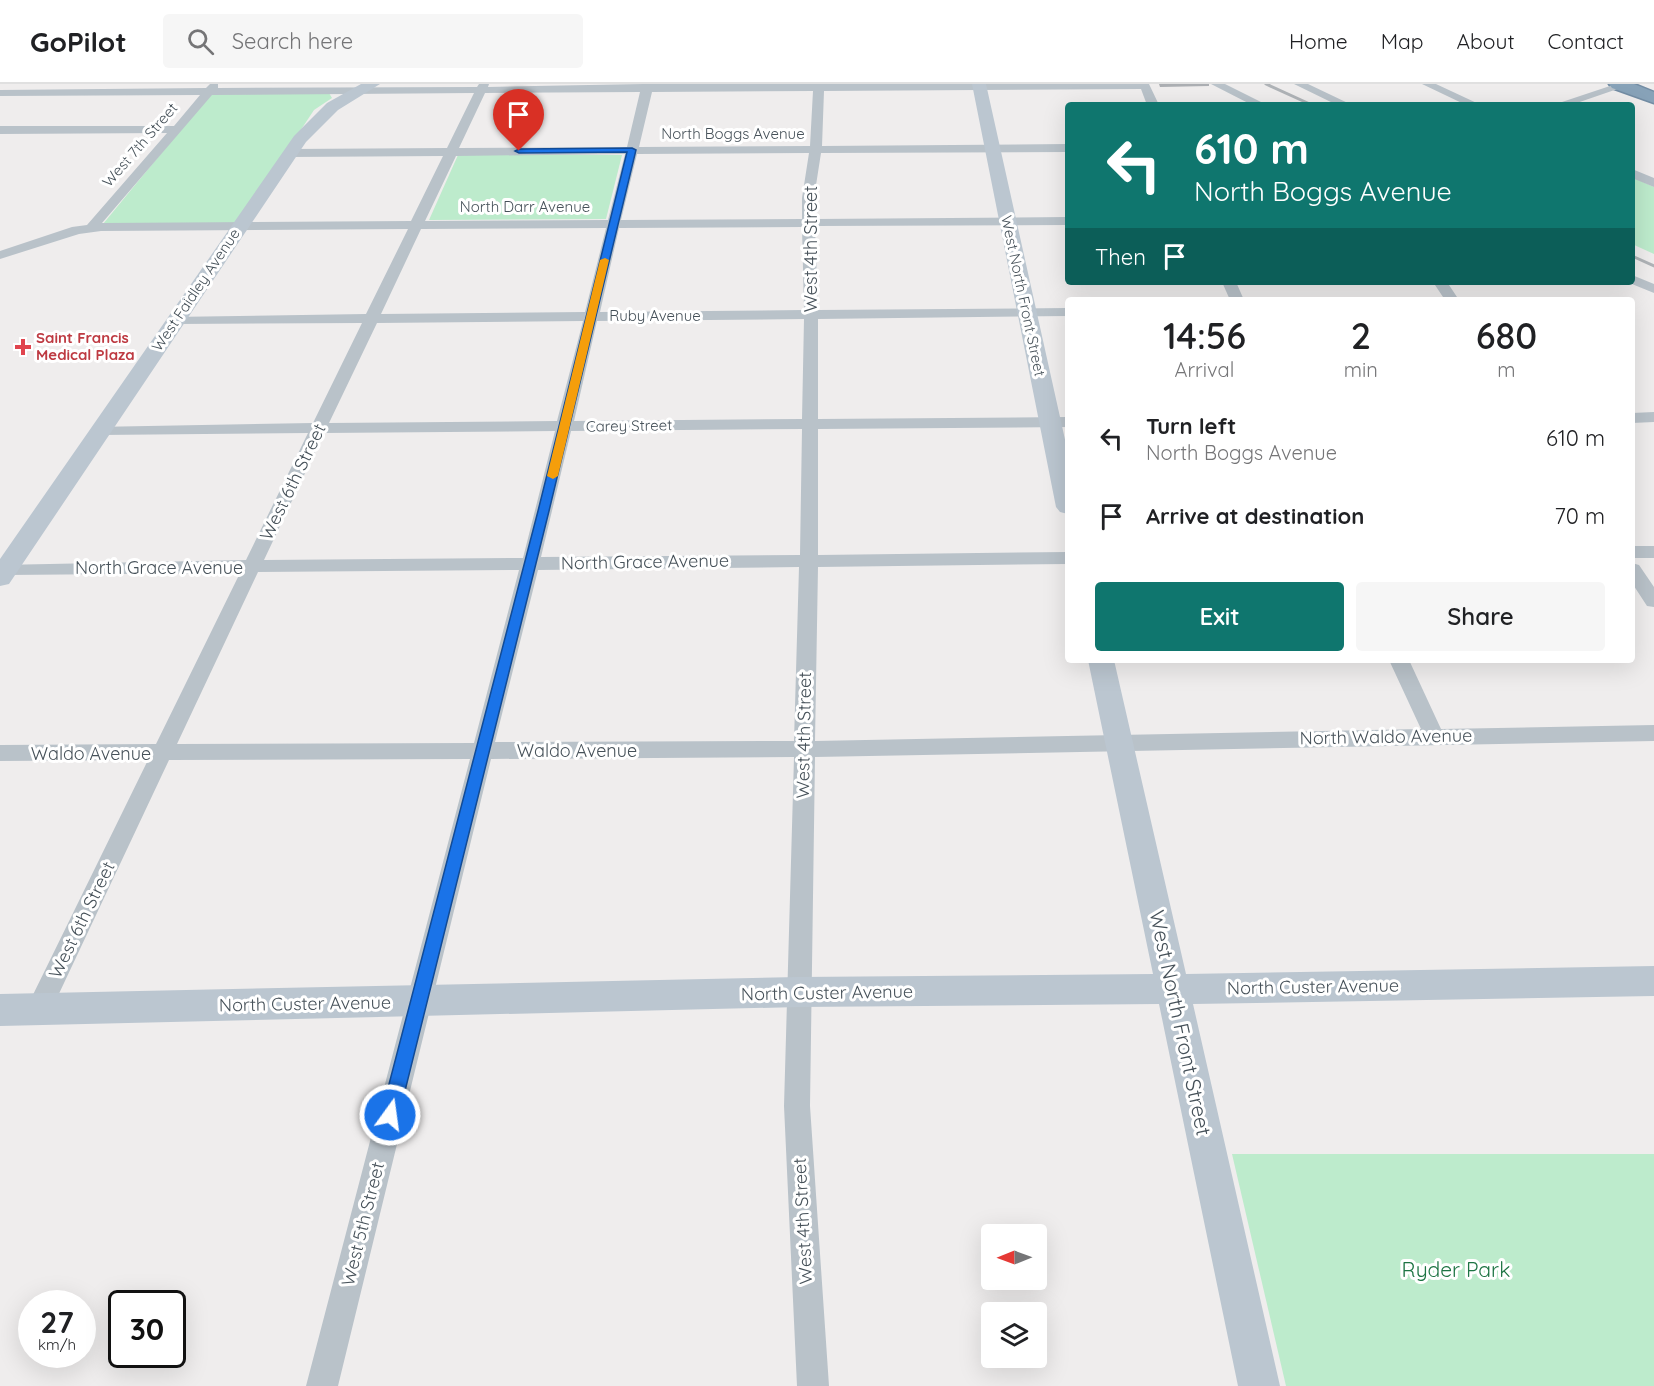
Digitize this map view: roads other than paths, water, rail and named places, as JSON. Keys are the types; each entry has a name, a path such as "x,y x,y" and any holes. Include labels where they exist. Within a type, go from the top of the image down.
{"highway":[{"path":"1622,85 1654,98"}],"street":[{"path":"6,104 27,84"},
{"path":"1216,84 1255,102"},
{"path":"1299,84 1339,102"},
{"path":"1427,84 1468,102"},
{"path":"0,93 212,88 1145,85 1153,102"},
{"path":"1568,102 1622,85"},
{"name":"West 5th Street","path":"322,1386 565,427 648,86"},
{"name":"West 4th Street","path":"813,1386 798,1167 799,992 810,424 811,315 808,198 816,148 819,86"},
{"name":"West North Front Street","path":"979,86 1026,313 1059,422 1065,479"},
{"name":"West Faidley Avenue","path":"3,573 290,153 319,116 340,99 367,87"},
{"name":"West 6th Street","path":"39,1009 482,87"},
{"name":"West 7th Street","path":"91,228 212,88"},
{"path":"0,130 176,129"},
{"name":"North Boggs Avenue","path":"290,153 1065,148"},
{"path":"1635,174 1654,183"},
{"name":"North Darr Avenue","path":"0,255 77,230 91,228 240,225 1065,221"},
{"path":"1635,280 1654,289"},
{"name":"Ruby Avenue","path":"175,320 1065,312"},
{"path":"1635,418 1654,417"},
{"name":"Carey Street","path":"100,430 1059,422"},
{"path":"1635,552 1654,552"},
{"name":"North Grace Avenue","path":"3,573 251,567 1065,558"},
{"path":"1635,573 1654,601"},
{"name":"West North Front Street","path":"1102,663 1259,1386"},
{"path":"1399,663 1434,736"},
{"name":"North Waldo Avenue","path":"1119,743 1654,733"},
{"name":"Waldo Avenue","path":"0,753 162,754 803,749 1119,743"},
{"name":"North Custer Avenue","path":"0,1010 799,992 1654,981"}],"railway":[{"path":"1266,84 1305,102"},
{"path":"1635,257 1654,266"}],"place":[{"name":"Saint Francis Medical Plaza","path":"23,347"}],"park label":[{"name":"Ryder Park","path":"1456,1270"}]}
